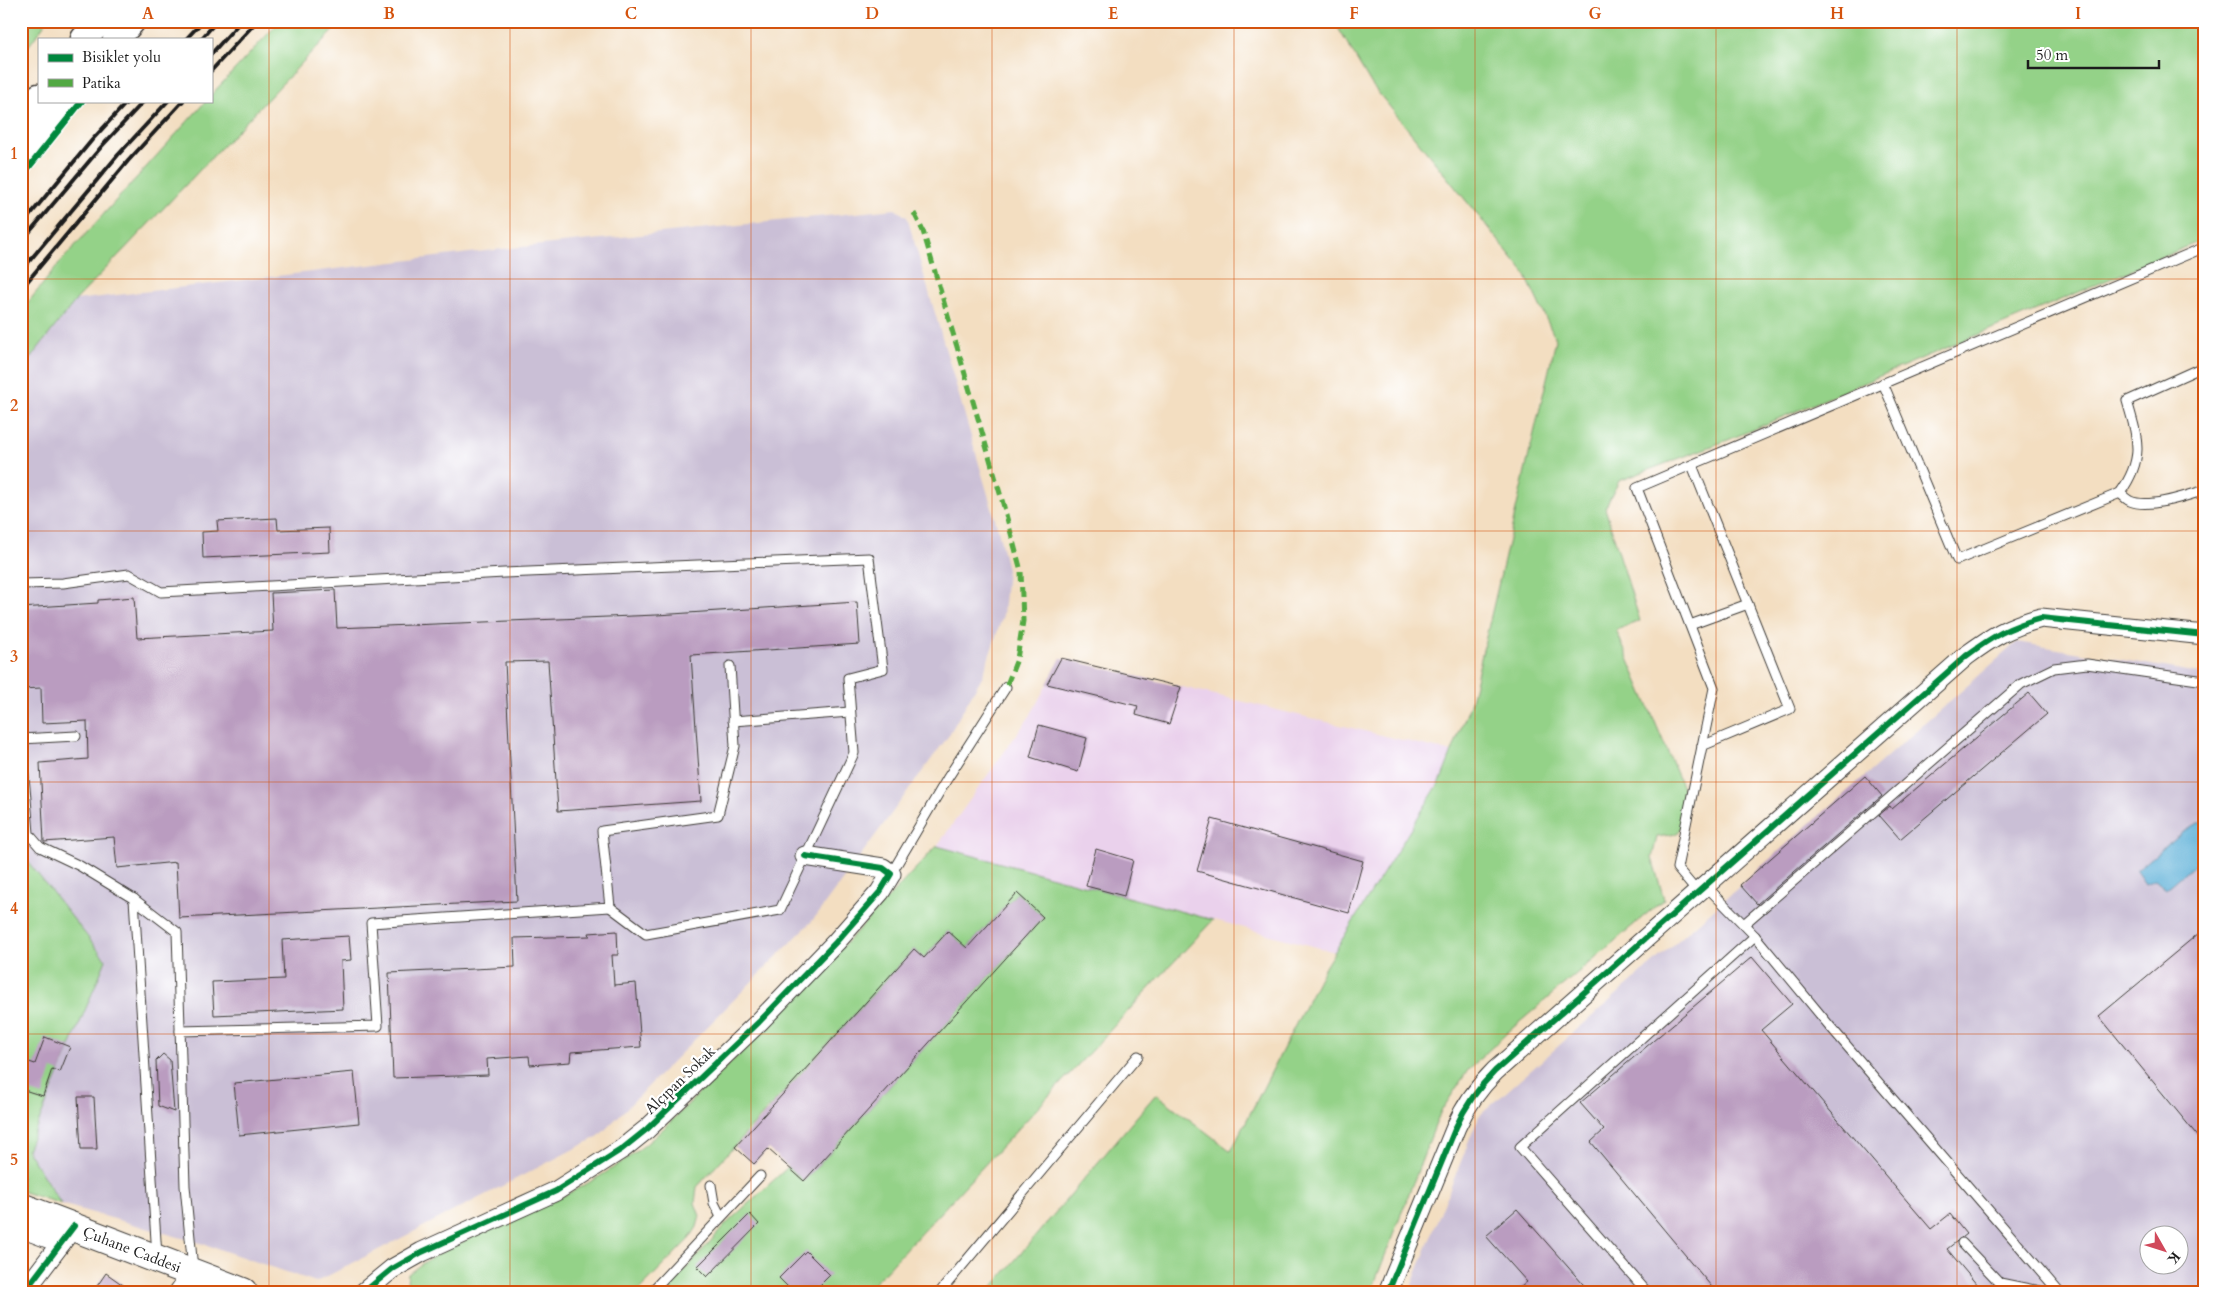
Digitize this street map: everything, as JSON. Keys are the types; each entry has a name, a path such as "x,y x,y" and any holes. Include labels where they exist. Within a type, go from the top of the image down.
{"main road":[{"path":"85,38 100,21"},
{"path":"117,38 132,21"},
{"path":"21,120 38,98"},
{"path":"21,154 63,102"},
{"name":"Çuhane Caddesi","path":"21,1207 67,1235 157,1259 186,1282 243,1292"}],"street":[{"path":"1388,1292 1465,1106 1495,1070 1966,656 1994,635 2015,625 2040,618 2205,635"},
{"path":"805,856 883,868 892,874"},
{"name":"Alçıpan Sokak","path":"364,1292 392,1269 415,1256 556,1191 622,1149 678,1099 790,991 880,892 892,874"},
{"path":"21,1228 67,1235 24,1292"}],"lane":[{"path":"2059,1292 1755,936 1744,924 1677,868 1714,688 1637,488 2205,247"},
{"path":"1883,383 1957,560 2120,493 2132,477 2138,454 2137,436 2127,401 2205,366"},
{"path":"1692,465 1790,709 1702,746"},
{"path":"2120,493 2130,501 2148,504 2184,497 2205,490"},
{"path":"21,584 63,582 129,574 161,592 504,573 869,558 883,669 848,678 854,753 780,910 646,934 610,908 371,923 378,1026 180,1030"},
{"path":"1690,625 1748,604"},
{"path":"1744,924 2021,684 2054,668 2087,664 2205,681"},
{"path":"610,908 602,831 718,815 735,746 730,666"},
{"path":"892,874 947,779 1006,687"},
{"path":"734,721 850,712"},
{"path":"28,834 21,741 76,736"},
{"path":"21,825 40,847 80,866 134,899 177,932 186,1282"},
{"path":"134,899 157,1259"},
{"path":"1647,1292 1520,1147 1755,936"},
{"path":"940,1292 1138,1056"},
{"path":"651,1292 760,1176"},
{"path":"711,1185 714,1203 721,1217"},
{"path":"1962,1243 2000,1283 2045,1292"}],"shaded area":[{"path":"895,209 907,217 998,529 1007,570 1003,615 983,675 947,738 813,920 599,1136 316,1282 207,1245 61,1204 26,1150 106,960 21,853 21,370 76,300 503,249"},
{"path":"2017,642 2205,674 2205,1292 1409,1292 1479,1116"},
{"path":"1061,658 1452,752 1441,780 1335,952 937,846 1030,716"}],"green space":[{"path":"21,21 47,21 25,51 24,78 21,82"},
{"path":"280,21 342,21 76,300 21,370 21,311 63,259 205,102 212,102 212,94"},
{"path":"1334,21 2205,21 2205,239 1728,440 1619,481 1605,508 1640,621 1616,630 1686,795 1682,826 1676,834 1657,837 1652,858 1664,899 1508,1032 1468,1070 1440,1113 1371,1292 988,1292 1156,1094 1231,1151 1325,967 1441,780 1470,705 1556,340 1524,272 1372,85"},
{"path":"937,846 1213,920 866,1292 665,1292 727,1223 788,1167 804,1181 1043,917 1017,893 967,948 948,931 924,958 914,949 697,1187 695,1203 700,1216 697,1227 690,1238 637,1292 406,1292 408,1274 429,1259 571,1192 621,1163 647,1144 767,1026"},
{"path":"21,853 106,960 27,1150 61,1204 21,1191"}],"water":[{"path":"2205,821 2205,856 2166,889 2155,880 2145,884 2136,871 2183,832"}],"building":[{"path":"277,518 278,530 329,528 330,552 203,558 202,532 218,531 217,521"},
{"path":"335,590 337,628 657,615 857,602 860,644 691,655 701,801 558,811 548,661 505,662 517,901 179,918 176,862 117,868 114,837 44,842 40,763 88,759 87,721 42,723 41,688 21,689 21,608 98,603 98,600 134,597 137,638 273,631 271,593"},
{"path":"1061,658 1181,687 1169,724 1136,715 1138,706 1047,684"},
{"path":"2029,693 2047,714 1900,839 1879,815 1890,806 1892,809"},
{"path":"1039,725 1087,738 1078,772 1030,757"},
{"path":"1865,776 1882,796 1757,904 1740,885"},
{"path":"1212,819 1363,861 1349,913 1197,871"},
{"path":"1096,849 1133,860 1124,896 1086,886"},
{"path":"1017,893 1043,917 804,1181 768,1149 754,1164 735,1147 914,949 924,958 948,931 967,948"},
{"path":"2205,928 2205,1145 2099,1016"},
{"path":"617,931 618,955 612,955 614,985 636,983 641,1047 571,1052 570,1062 530,1065 529,1056 487,1059 488,1075 393,1078 389,973 515,967 514,938 590,936 589,933"},
{"path":"349,936 351,960 341,961 343,1009 214,1015 212,982 284,979 282,940"},
{"path":"1752,957 1792,1004 1761,1030 1931,1229 1950,1214 1966,1234 1947,1249 1983,1292 1716,1292 1591,1142 1604,1130 1580,1103"},
{"path":"45,1037 70,1047 60,1072 52,1069 43,1096 21,1089 21,1059 35,1064"},
{"path":"163,1054 170,1060 174,1112 158,1106 156,1061"},
{"path":"354,1072 359,1123 239,1135 234,1083"},
{"path":"78,1097 94,1097 97,1149 81,1149"},
{"path":"1517,1209 1590,1292 1515,1292 1527,1282 1486,1236"},
{"path":"750,1214 759,1224 707,1277 697,1267"},
{"path":"806,1251 830,1275 813,1292 793,1292 779,1278"},
{"path":"106,1273 133,1292 93,1292"}],"railway":[{"path":"187,38 203,21"},
{"path":"202,38 217,21"},
{"path":"212,53 241,21"},
{"path":"212,70 257,21"},
{"path":"21,226 92,140 127,102"},
{"path":"21,242 102,146 143,102"},
{"path":"21,271 118,155 167,102"},
{"path":"21,289 128,161 182,102"}],"marked path":[{"path":"914,213 923,231 1021,571 1023,621 1017,659 1006,687"}],"cycle path":[{"path":"21,177 81,102"},
{"path":"1388,1292 1460,1119 1473,1097 1489,1077 1966,656 2001,633 2041,618 2205,635"},
{"path":"364,1292 392,1269 422,1252 556,1191 622,1149 647,1129 759,1022 836,942 880,892 891,874 883,868 805,856"},
{"path":"24,1292 74,1226"}]}
